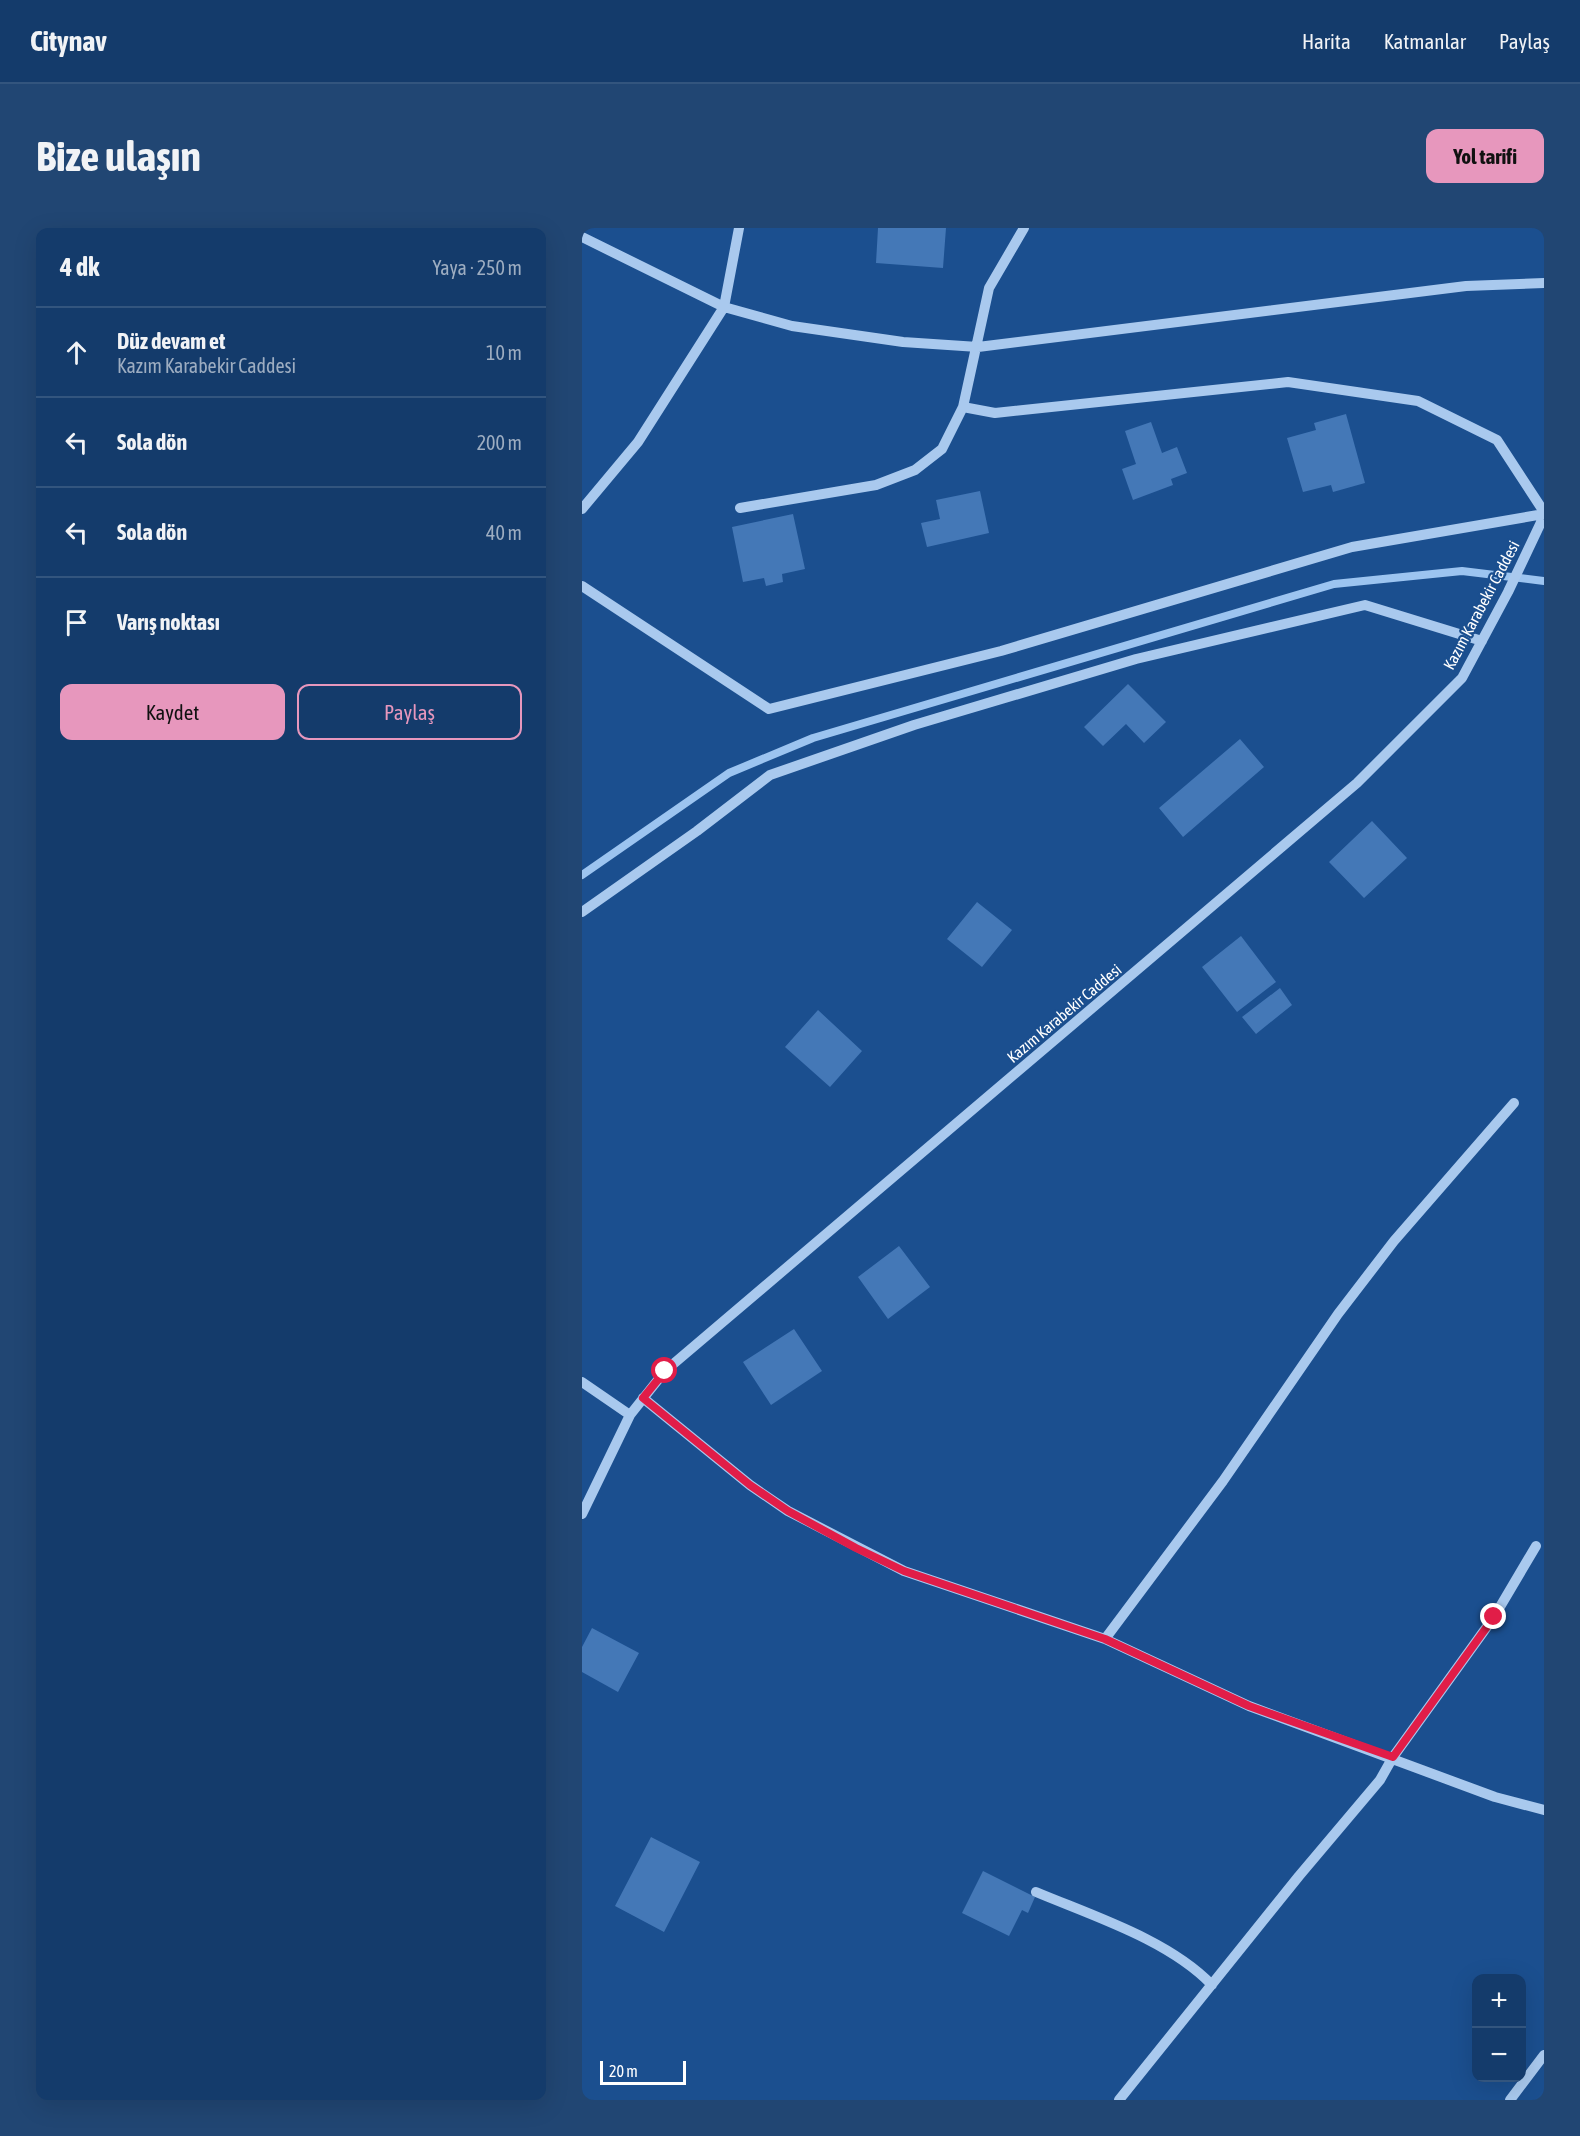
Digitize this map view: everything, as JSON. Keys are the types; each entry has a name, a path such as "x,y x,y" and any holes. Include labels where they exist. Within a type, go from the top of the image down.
{"street":[{"path":"582,509 638,442 724,307 739,228"},
{"path":"740,508 876,486 915,470 942,448 963,407 978,347 981,317 989,288 1024,228"},
{"path":"582,237 724,307 792,326 903,342 978,347 1466,286 1544,283"},
{"path":"582,586 770,709 1001,651 1352,547 1544,514 1497,440 1418,401 1288,382 995,413 963,407"},
{"name":"Kazım Karabekir Caddesi","path":"582,1514 630,1416 665,1371 1357,783 1462,678 1508,592 1544,514"},
{"path":"582,912 697,831 770,775 914,725 1136,659 1365,605 1482,641"},
{"path":"1105,1639 1222,1481 1338,1314 1394,1241 1514,1103"},
{"path":"582,1382 630,1416"},
{"path":"643,1398 750,1485 788,1511 904,1571 1105,1639 1249,1706 1393,1757 1496,1797 1544,1810"},
{"path":"1119,2100 1380,1780 1393,1757 1494,1617 1536,1546"},
{"path":"1036,1892 1125,1930 1194,1966 1212,1985"},
{"path":"1510,2100 1544,2055"}],"building":[{"path":"878,228 946,228 943,268 876,263"},
{"path":"1346,414 1365,483 1333,492 1331,485 1303,492 1287,438 1316,430 1314,423"},
{"path":"1151,422 1162,453 1177,447 1187,473 1171,479 1173,485 1133,500 1122,469 1136,464 1125,431"},
{"path":"980,491 989,533 927,547 921,523 940,519 936,500"},
{"path":"793,514 805,569 782,574 783,582 766,586 764,578 743,582 732,527"},
{"path":"1128,684 1166,722 1144,743 1126,724 1103,746 1084,727"},
{"path":"1240,739 1264,767 1183,837 1159,808"},
{"path":"1372,821 1407,858 1364,898 1329,862"},
{"path":"977,902 1012,930 982,967 947,939"},
{"path":"1241,936 1276,982 1237,1012 1202,967"},
{"path":"1280,988 1292,1005 1256,1034 1242,1017"},
{"path":"818,1010 862,1051 830,1087 785,1047"},
{"path":"899,1246 930,1287 888,1319 858,1277"},
{"path":"794,1329 822,1371 771,1405 743,1362"},
{"path":"592,1628 639,1653 618,1692 582,1672 582,1647"},
{"path":"651,1837 700,1862 664,1932 615,1906"},
{"path":"983,1871 1035,1897 1028,1913 1022,1910 1009,1936 962,1913"}],"waterway":[{"path":"582,875 729,773 813,738 1334,584 1462,571 1544,581"}],"route":[{"path":"665,1371 643,1398 750,1485 788,1511 856,1548 904,1571 1105,1639 1249,1706 1393,1757 1494,1617"}]}
